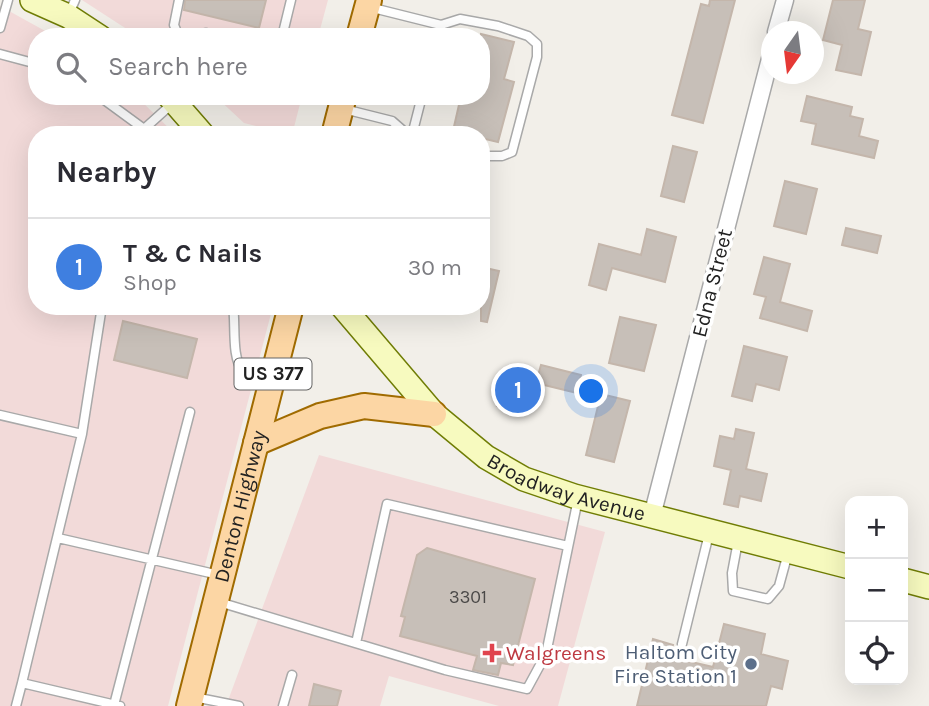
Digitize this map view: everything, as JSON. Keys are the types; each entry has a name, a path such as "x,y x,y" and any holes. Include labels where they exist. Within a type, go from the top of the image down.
{"main road":[{"path":"32,0 72,8 91,28"},
{"path":"361,28 368,3"},
{"path":"177,105 195,126"},
{"path":"336,126 342,105"},
{"name":"Denton Highway","path":"190,701 289,315"},
{"name":"Broadway Avenue","path":"350,315 434,414 496,464 524,479 578,497 845,566"},
{"path":"257,443 342,409 391,407 434,414"},
{"path":"908,581 929,587"}],"street":[{"path":"779,21 785,0"},
{"name":"Edna Street","path":"652,516 763,84"}],"lane":[{"path":"0,28 8,0"},
{"path":"175,28 178,0"},
{"path":"284,28 291,0"},
{"path":"368,3 441,25 460,19 498,26 528,36 537,44 537,57 512,152 502,156 490,156"},
{"path":"0,54 28,62"},
{"path":"110,105 136,126"},
{"path":"148,126 167,105"},
{"path":"351,105 398,126"},
{"path":"413,126 419,105"},
{"path":"16,706 82,433 101,315"},
{"path":"234,315 237,330 235,353 243,372 270,387"},
{"path":"22,683 117,705 190,412"},
{"path":"0,415 82,433"},
{"path":"216,601 445,670 527,689 546,654 578,497"},
{"path":"356,643 387,505 568,546"},
{"path":"682,645 710,531"},
{"path":"58,538 222,576"},
{"path":"739,538 732,573 733,590 768,599 779,586 788,551"},
{"path":"283,706 292,675"},
{"path":"190,701 239,706"}],"shaded area":[{"path":"82,0 328,0 320,28 125,28"},
{"path":"0,6 40,28 28,28 28,105 145,105 167,126 28,126 28,315 271,315 168,706 0,706"},
{"path":"225,105 300,105 294,126 256,126 244,123"},
{"path":"319,455 605,532 558,706 499,706 389,676 380,706 226,706"}],"building":[{"path":"185,0 266,0 259,28 184,10"},
{"path":"710,0 735,0 703,123 672,115 701,4 709,6"},
{"path":"833,0 865,0 858,29 871,32 861,75 836,70 842,45 824,40"},
{"path":"490,36 514,42 504,79 514,82 498,142 490,140 490,126 454,126 459,105 490,105"},
{"path":"807,96 852,107 850,116 863,119 859,136 878,141 874,158 812,144 816,124 801,121"},
{"path":"673,146 697,152 684,202 661,196"},
{"path":"785,181 817,189 806,234 774,226"},
{"path":"846,228 881,236 877,253 842,245"},
{"path":"647,229 676,237 665,282 612,268 606,290 589,285 599,244 641,255"},
{"path":"764,257 790,264 780,302 812,311 807,331 760,318 766,297 754,294"},
{"path":"490,269 499,271 490,309"},
{"path":"481,315 489,315 487,322 481,321"},
{"path":"620,317 656,325 644,371 609,363"},
{"path":"123,321 197,339 187,378 114,360"},
{"path":"744,346 787,357 779,390 756,384 752,401 732,396"},
{"path":"541,365 581,375 577,393 536,383"},
{"path":"506,368 534,375 525,413 497,406"},
{"path":"601,394 630,401 614,462 586,455"},
{"path":"736,429 754,433 746,469 767,474 761,501 740,496 738,507 724,504 731,470 714,466 720,436 734,439"},
{"name":"Walgreens","path":"427,548 535,579 513,665 501,663 498,675 473,670 477,656 400,636 405,617 401,616 417,555"},
{"name":"Haltom City Fire Station 1","path":"724,624 765,634 761,654 788,661 782,689 771,686 766,706 637,706 653,639 673,645 670,657 713,667"},
{"path":"314,684 341,691 337,706 309,706"}],"place":[{"name":"T & C Nails","path":"518,390"},
{"name":"Walgreens","path":"492,653"},
{"name":"Haltom City Fire Station 1","path":"751,664"}]}
